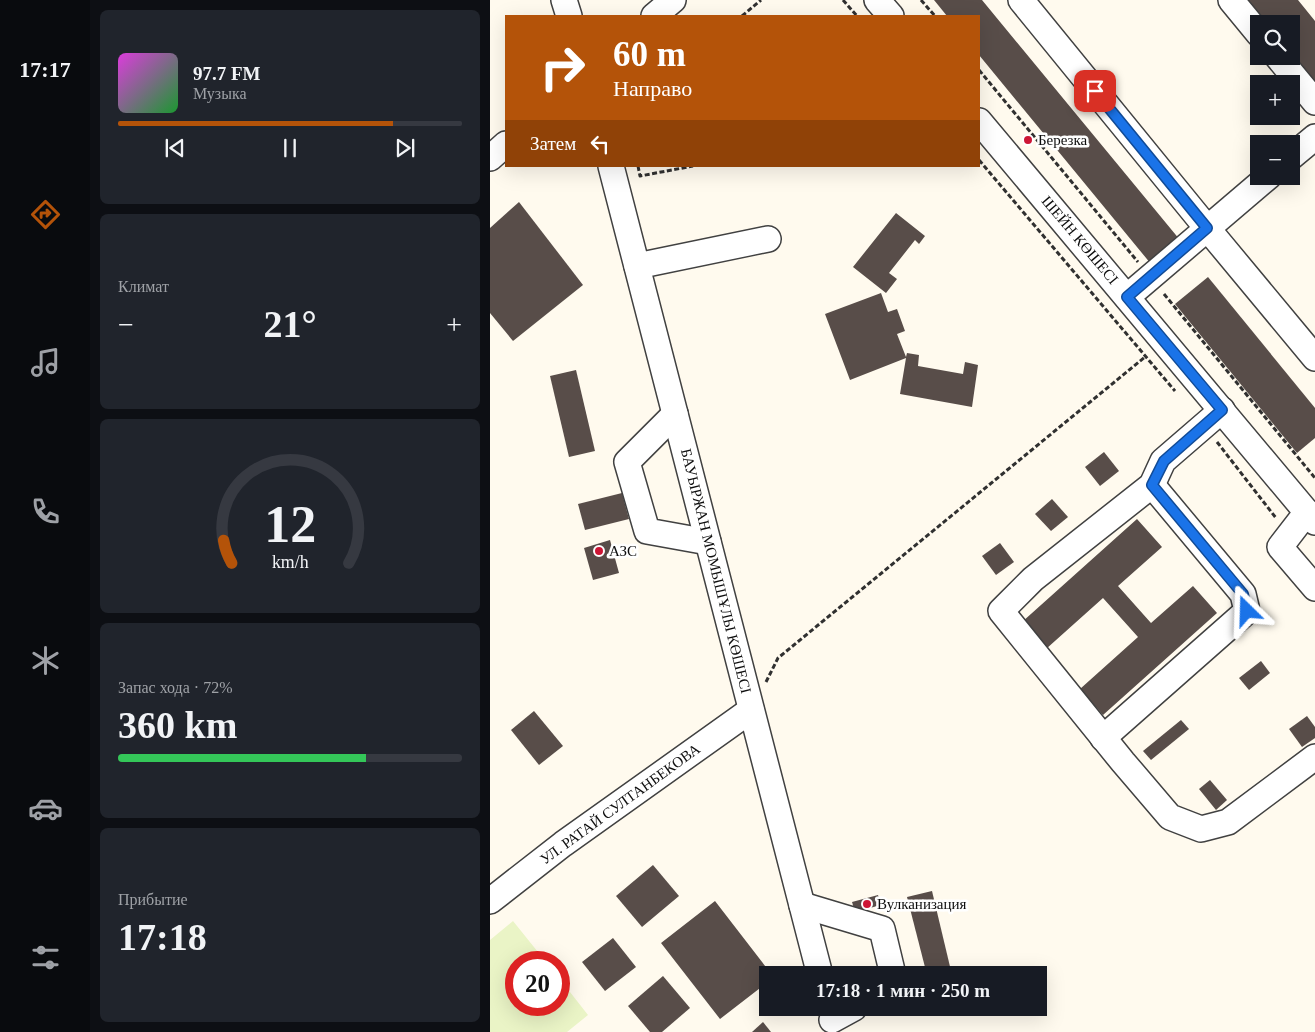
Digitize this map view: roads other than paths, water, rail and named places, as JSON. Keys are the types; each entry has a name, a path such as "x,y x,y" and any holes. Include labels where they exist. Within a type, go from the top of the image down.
{"street":[{"path":"564,0 569,15"},
{"path":"655,15 673,0"},
{"path":"878,0 890,15"},
{"path":"1021,0 1315,358"},
{"path":"1231,0 1250,23"},
{"path":"1284,65 1315,102"},
{"name":"ШЕЙН КӨШЕСІ","path":"980,121 1127,297 1213,418 1311,517"},
{"path":"1300,150 1315,137"},
{"path":"490,158 505,145"},
{"name":"БАУЫРЖАН МОМЫШҰЛЫ КӨШЕСІ","path":"611,167 818,966"},
{"path":"1127,297 1258,185"},
{"path":"637,266 768,239"},
{"path":"675,414 627,462 647,531 708,542"},
{"path":"1213,418 1164,461 1152,485 1033,579 1001,612 1170,817 1201,830 1228,822 1315,756"},
{"path":"1103,738 1247,611 1243,594 1152,485"},
{"path":"1311,517 1290,535 1280,547 1315,588"},
{"name":"УЛ. РАТАЙ СУЛТАНБЕКОВА","path":"490,902 563,844 752,710"},
{"path":"802,905 882,929 892,966"}],"place":[{"name":"Березка","path":"1028,140"},
{"name":"АЗС","path":"599,551"},
{"name":"Вулканизация","path":"867,904"}]}
